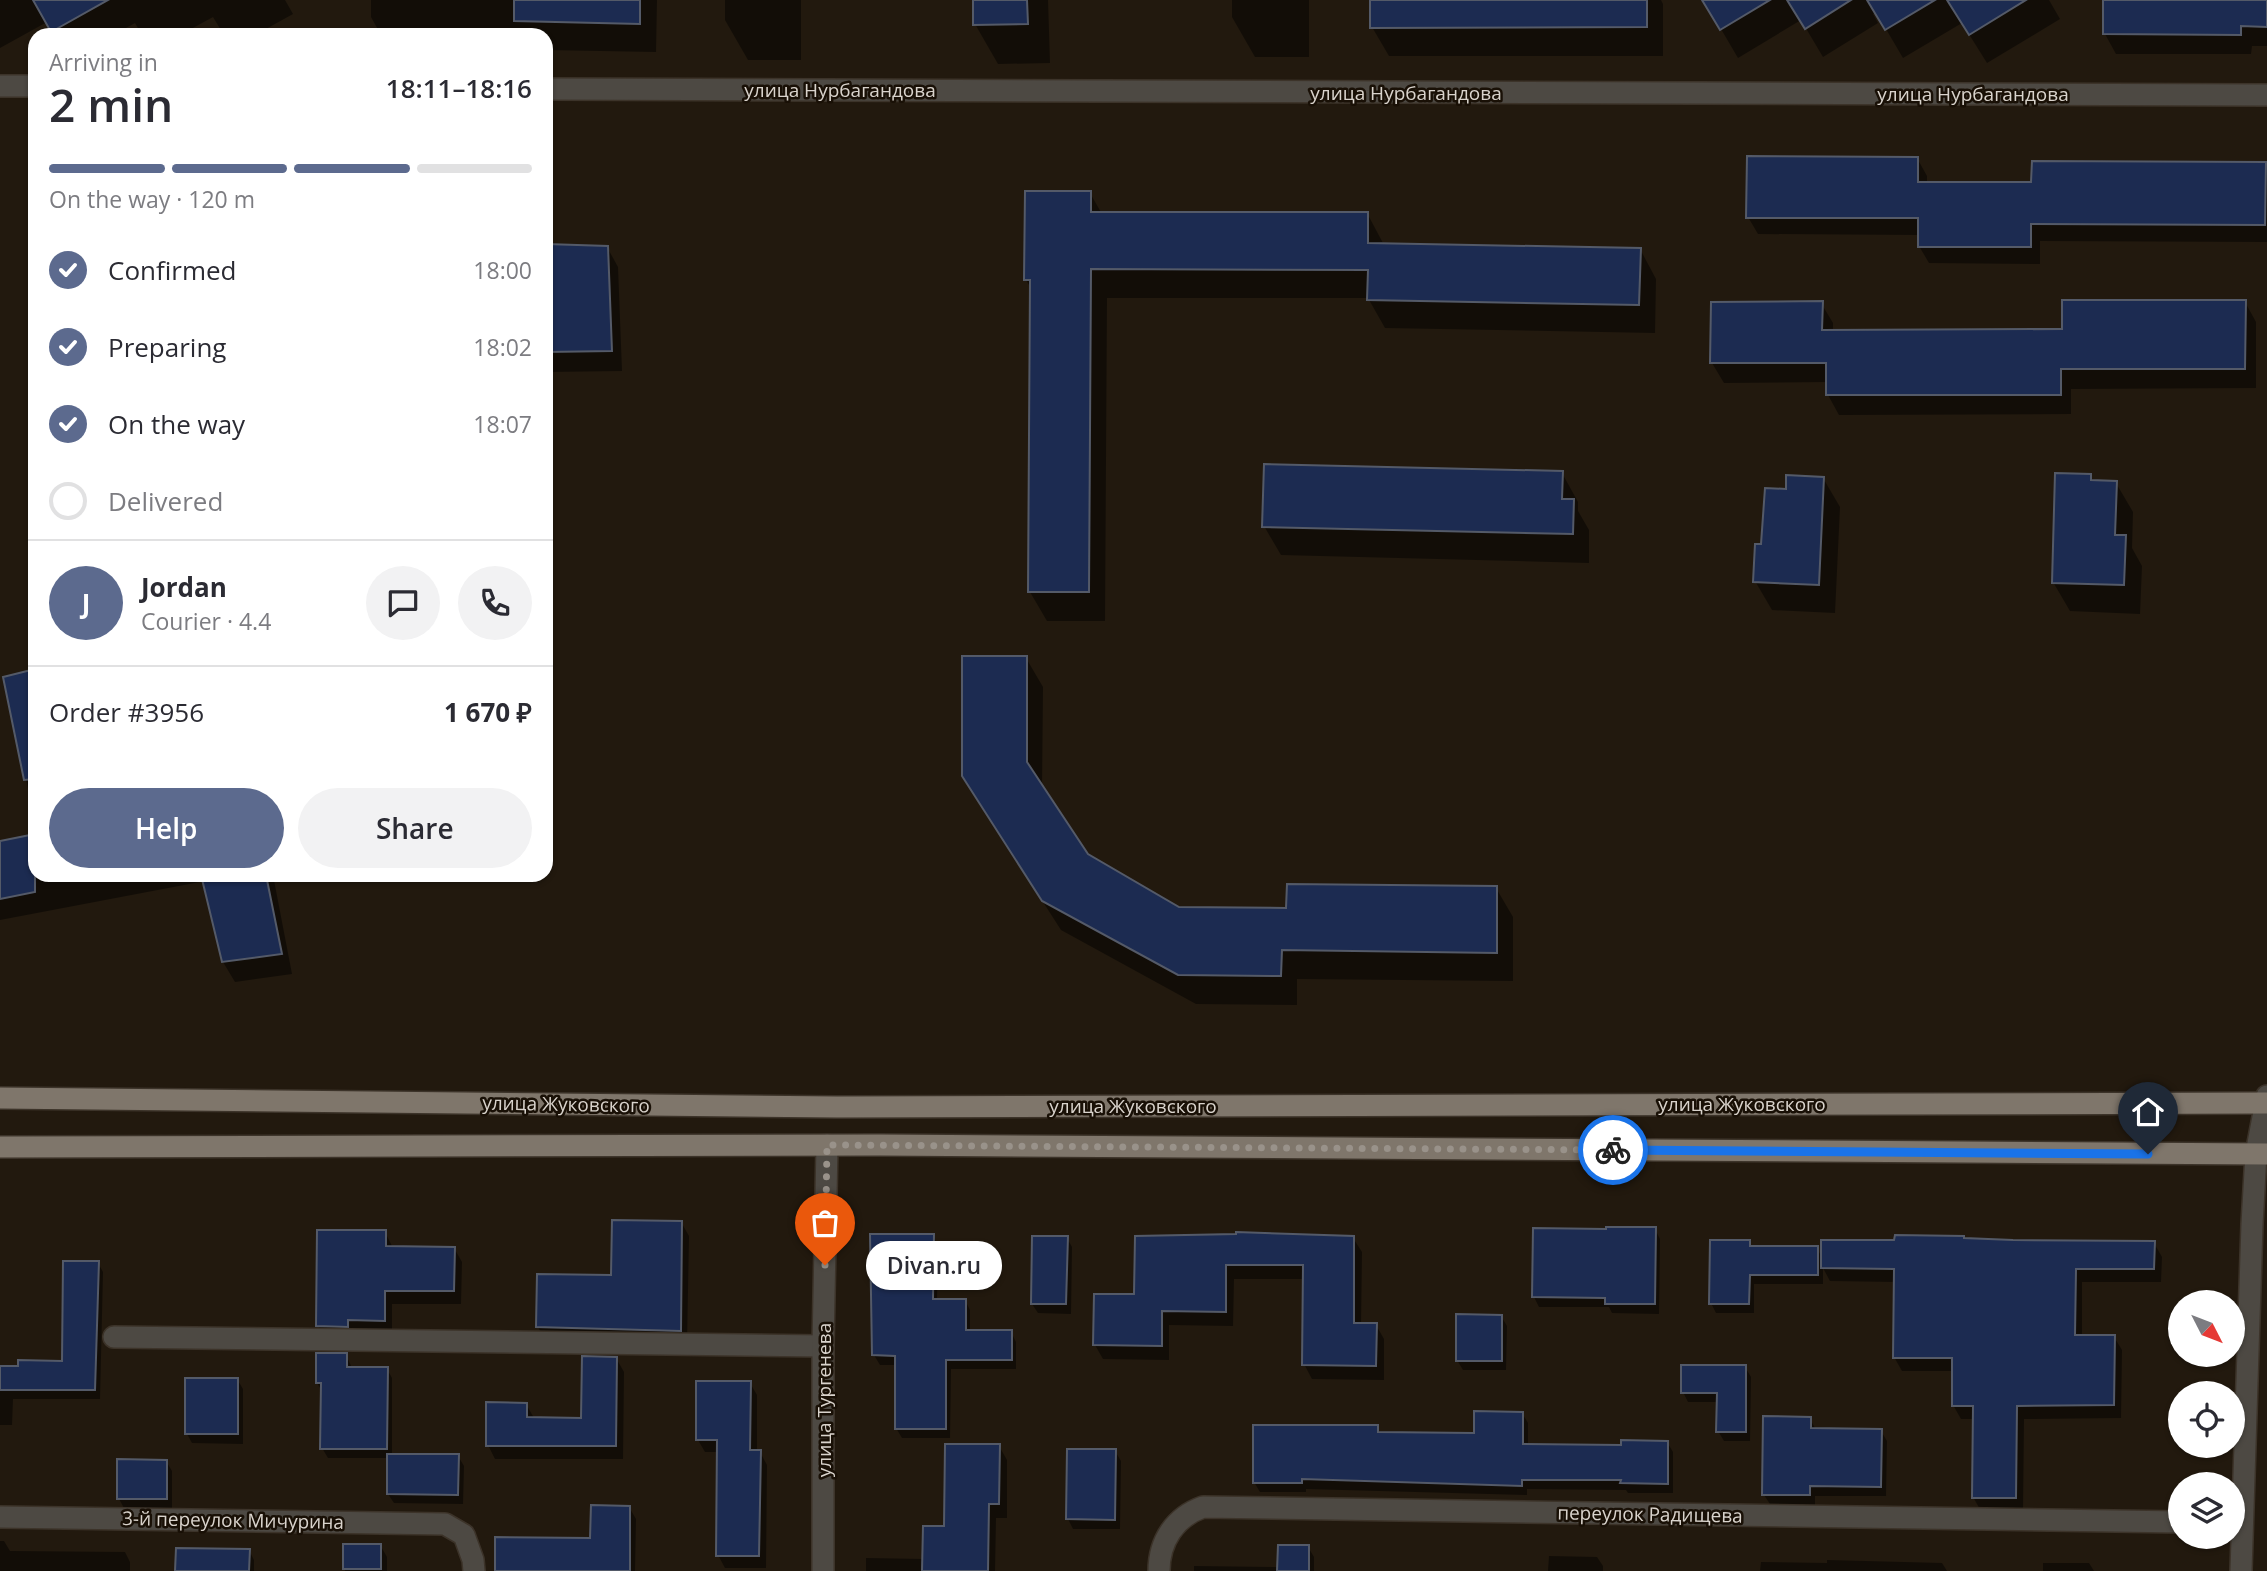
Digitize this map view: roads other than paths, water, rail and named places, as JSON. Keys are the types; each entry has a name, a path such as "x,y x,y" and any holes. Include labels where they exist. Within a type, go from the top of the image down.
{"main road":[{"name":"улица Жуковского","path":"0,1098 837,1107 2267,1103"},
{"path":"0,1147 827,1145 2261,1154"}],"street":[{"path":"0,86 28,86"},
{"name":"улица Нурбагандова","path":"553,89 2267,95"},
{"path":"2240,1472 2267,1096"},
{"name":"улица Тургенева","path":"823,1571 823,1346 827,1145"},
{"path":"114,1337 823,1346"},
{"name":"переулок Радищева","path":"1159,1571 1159,1559 1174,1525 1188,1513 1203,1507 2168,1521"},
{"name":"3-й переулок Мичурина","path":"0,1517 445,1524 464,1535 474,1571"},
{"path":"2239,1549 2241,1571"}],"place":[{"name":"Divan.ru","path":"825,1265"}]}
